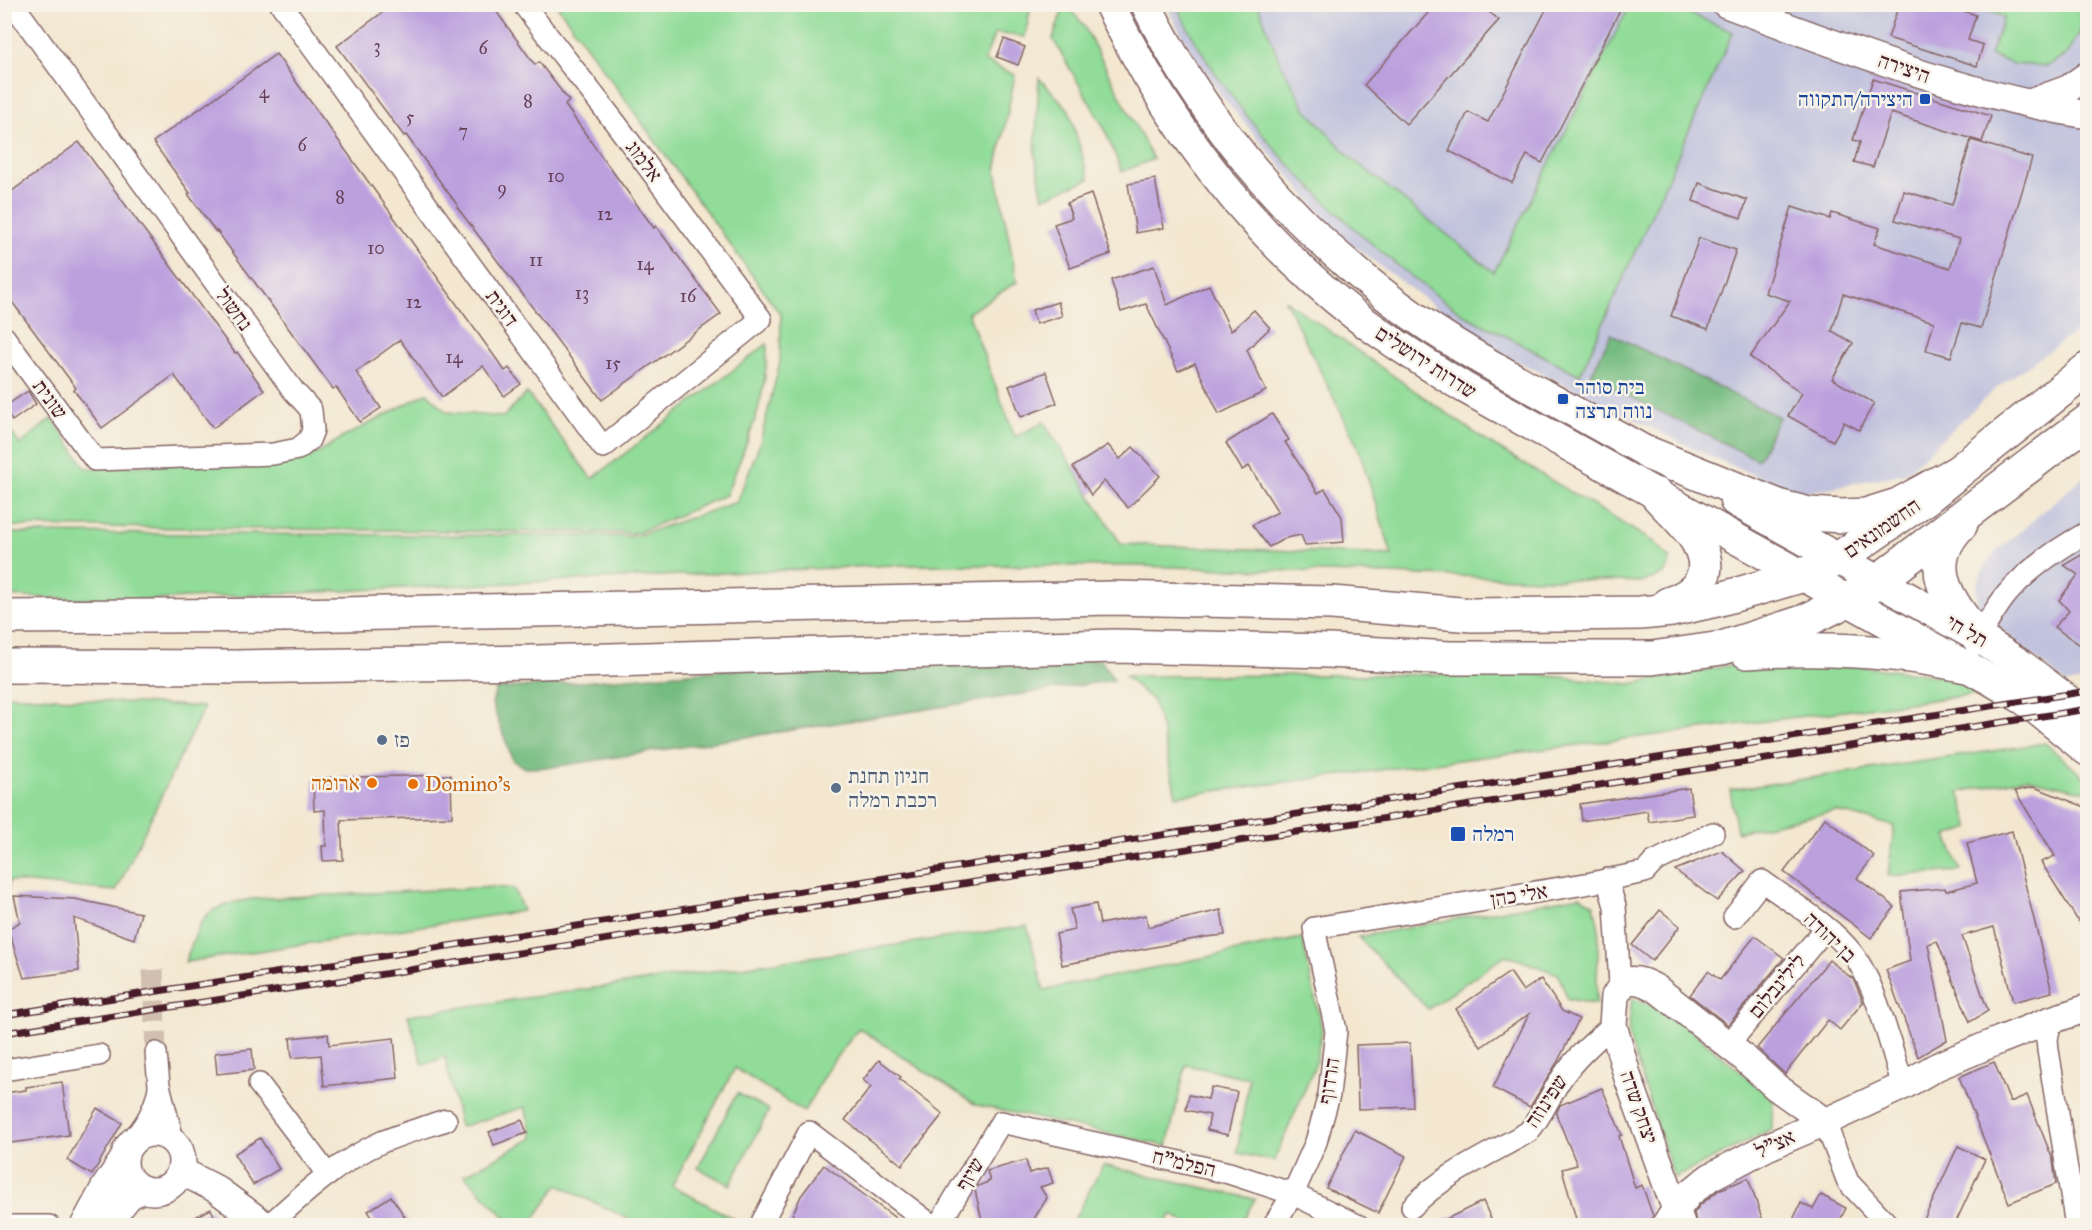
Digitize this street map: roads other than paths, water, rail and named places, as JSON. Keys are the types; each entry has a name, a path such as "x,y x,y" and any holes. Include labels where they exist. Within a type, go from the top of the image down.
{"highway":[{"path":"1650,454 1781,507 1817,515 1866,514 1898,505 1958,472 2088,369"},
{"path":"4,666 234,667 537,662 1113,646 1329,651 1450,658 1662,657 1770,650 1822,650 1928,657 1972,651 1940,573 1942,550 1958,527 1992,494 2088,421"},
{"name":"החשמונאים","path":"1640,613 1672,610 1717,600 1801,576 1838,559 1926,498 1958,472"},
{"name":"החשמונאים","path":"1662,657 1722,648 1758,638 1803,622 1848,600 1878,581 1992,494"},
{"path":"4,617 293,615 1113,598 1332,603 1472,615 1640,613 1678,601 1693,593 1702,582 1705,569 1696,540 1657,495"}],"main road":[{"name":"שדרות ירושלים","path":"1109,4 1153,86 1186,138 1265,233 1306,274 1356,315 1397,346 1455,382 1801,576 1848,600"},
{"name":"שדרות ירושלים","path":"1146,4 1181,68 1213,119 1289,210 1329,249 1376,289 1416,318 1482,360 1838,559"},
{"name":"תל חי","path":"1838,559 1878,581 1972,651 2025,700 2088,751"},
{"name":"תל חי","path":"1848,600 1972,651 2020,664 2088,716"}],"street":[{"name":"נחשול","path":"13,4 293,390 311,410 313,430 309,440 298,449 273,454 95,460"},
{"name":"דוגית","path":"281,4 603,447 762,319"},
{"name":"אלמוג","path":"523,4 762,319"},
{"name":"היצירה","path":"1726,4 1918,74 2030,103 2088,115"},
{"path":"2030,103 2068,89 2088,75"},
{"name":"שונית","path":"4,338 95,460"},
{"path":"1972,651 2006,595 2026,574 2088,532"},
{"name":"אלי כהן","path":"1314,928 1591,883 1644,872 1654,862 1713,833"},
{"name":"יצחק שדה","path":"1607,879 1615,906 1624,974 1615,996 1613,1025 1674,1221"},
{"name":"בן יהודה","path":"1734,917 1762,881 1826,928 1852,953 1869,981 1903,1086"},
{"name":"הרדוף","path":"1273,1226 1293,1194 1316,1142 1329,1095 1336,1031 1314,928"},
{"name":"לילינבלום","path":"1728,1045 1826,928"},
{"path":"1624,974 1658,989 1728,1045 1776,1088 1825,1122 1848,1182 1889,1226"},
{"name":"אצ\"ל","path":"1674,1221 1689,1194 1710,1177 1778,1142 1903,1086 1940,1080 2006,1053 2088,1008"},
{"name":"אצ\"ל","path":"2049,1029 2088,1024"},
{"name":"שפינוזה","path":"1412,1207 1426,1192 1446,1177 1528,1132 1538,1122 1565,1073 1586,1049 1613,1025"},
{"path":"2049,1029 2076,1226"},
{"path":"156,1053 159,1085 173,1140 182,1154 181,1171 169,1186 151,1191 142,1189 128,1178 128,1150 146,1133 155,1132 173,1140"},
{"path":"4,1070 99,1055"},
{"path":"259,1084 328,1175"},
{"path":"84,1226 105,1187 147,1123 156,1106 159,1085"},
{"path":"1776,1088 1785,1102 1788,1114 1778,1142"},
{"path":"181,1171 216,1189 267,1226 342,1165 383,1141 446,1120"},
{"name":"הפלמ\"ח","path":"1001,1122 1229,1173 1293,1194 1359,1226"},
{"name":"שיזף","path":"938,1226 1001,1122"},
{"path":"760,1226 809,1132 933,1226"},
{"path":"105,1226 129,1196 142,1189"},
{"path":"11,1226 49,1226"}],"tunnel":[{"path":"153,970 156,1053"}],"railway":[{"path":"4,1015 2088,691"},
{"path":"4,1033 2088,709"}],"place":[{"name":"היצירה/התקווה","path":"1925,99"},
{"name":"בית סוהר נווה תרצה","path":"1563,399"},
{"name":"פז","path":"382,740"},
{"name":"ארומה","path":"372,783"},
{"name":"Domino's","path":"413,784"},
{"name":"חניון תחנת רכבת רמלה","path":"836,788"},
{"name":"רמלה","path":"1458,834"}]}
